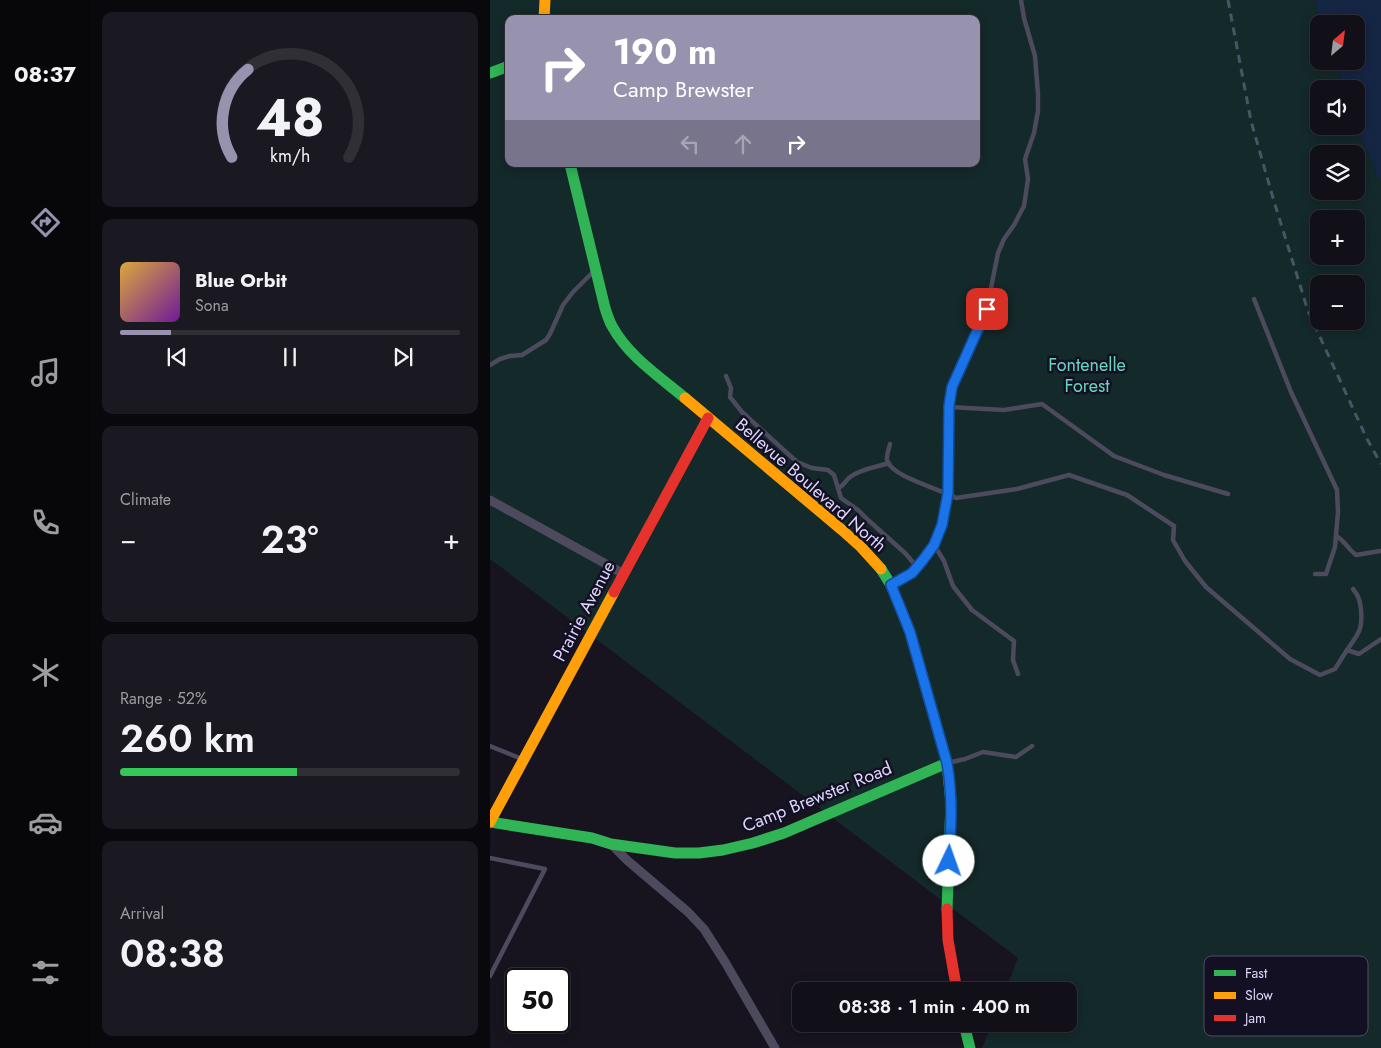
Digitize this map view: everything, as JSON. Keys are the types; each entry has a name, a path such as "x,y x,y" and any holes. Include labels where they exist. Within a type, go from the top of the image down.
{"main road":[{"path":"544,15 545,0"},
{"path":"490,73 505,67"},
{"name":"Bellevue Boulevard North","path":"571,167 605,308 612,326 624,344 642,362 861,547 883,572 891,585 910,632 950,779 951,810 947,924 950,958 955,982"},
{"name":"Prairie Avenue","path":"490,822 708,418"},
{"name":"Camp Brewster Road","path":"490,822 592,838 611,844 675,853 723,850 784,833 947,763"},
{"path":"966,1032 970,1048"}],"street":[{"path":"891,585 912,573 934,545 942,525 948,493 949,407 952,387 994,294"},
{"path":"490,500 624,574"},
{"path":"611,844 688,912 704,929 726,962 775,1048"}],"lane":[{"path":"994,294 991,288 998,253 1004,239 1024,206 1028,179 1025,159 1034,133 1038,111 1035,56 1021,0"},
{"path":"490,365 500,359 522,355 546,340 563,305 595,270"},
{"path":"1254,299 1291,392 1337,490 1338,512 1335,547 1326,574 1315,574"},
{"path":"726,376 731,388 730,397 742,412 797,462 812,468 828,470 834,475 841,498 858,510 905,553 917,567"},
{"path":"949,407 1004,410 1042,404 1114,456 1164,476 1228,494"},
{"path":"890,444 887,459 891,467 908,479 948,493 956,498 1017,488 1069,475 1127,495 1174,526 1173,540 1185,561 1206,588 1290,659 1320,675 1335,669 1358,635 1362,622 1359,596 1353,589"},
{"path":"838,488 843,486 850,477 860,472 889,463"},
{"path":"1336,536 1343,540 1350,551 1356,556 1381,552"},
{"path":"934,545 944,560 953,586 972,610 1014,641 1013,660 1018,674"},
{"path":"1347,650 1359,654 1381,640"},
{"path":"490,746 523,759"},
{"path":"947,763 983,752 1016,757 1032,746"},
{"path":"490,858 545,869 490,976"}],"green space":[{"name":"Fontenelle Forest","path":"490,0 1314,0 1319,15 1310,15 1310,70 1338,70 1341,80 1310,80 1310,135 1360,135 1364,145 1310,145 1310,200 1365,200 1365,146 1381,184 1381,1048 982,1048 989,1032 1077,1032 1077,982 1009,982 1018,958 490,559"}],"water":[{"path":"1314,0 1381,0 1381,184 1360,135 1365,135 1365,80 1341,80 1338,70 1365,70 1365,15 1319,15"}],"railway":[{"path":"1228,0 1251,121 1308,311 1367,439 1381,464"}],"traffic: fast":[{"path":"490,73 505,67"},
{"path":"571,167 605,308 611,324 627,347 655,374 685,398"},
{"path":"881,569 891,585 910,632 947,763 951,803 947,909"},
{"path":"490,822 592,838 611,844 675,853 723,850 784,833 947,763"},
{"path":"966,1032 970,1048"}],"traffic: slow":[{"path":"544,15 545,0"},
{"path":"685,398 842,530 881,569"},
{"path":"490,822 614,592"}],"traffic: jam":[{"path":"614,592 708,418"},
{"path":"947,909 948,940 955,982"}],"route":[{"path":"949,861 951,810 950,779 947,763 910,632 891,585 912,573 934,545 942,525 948,493 949,406 952,387 987,309"}]}
